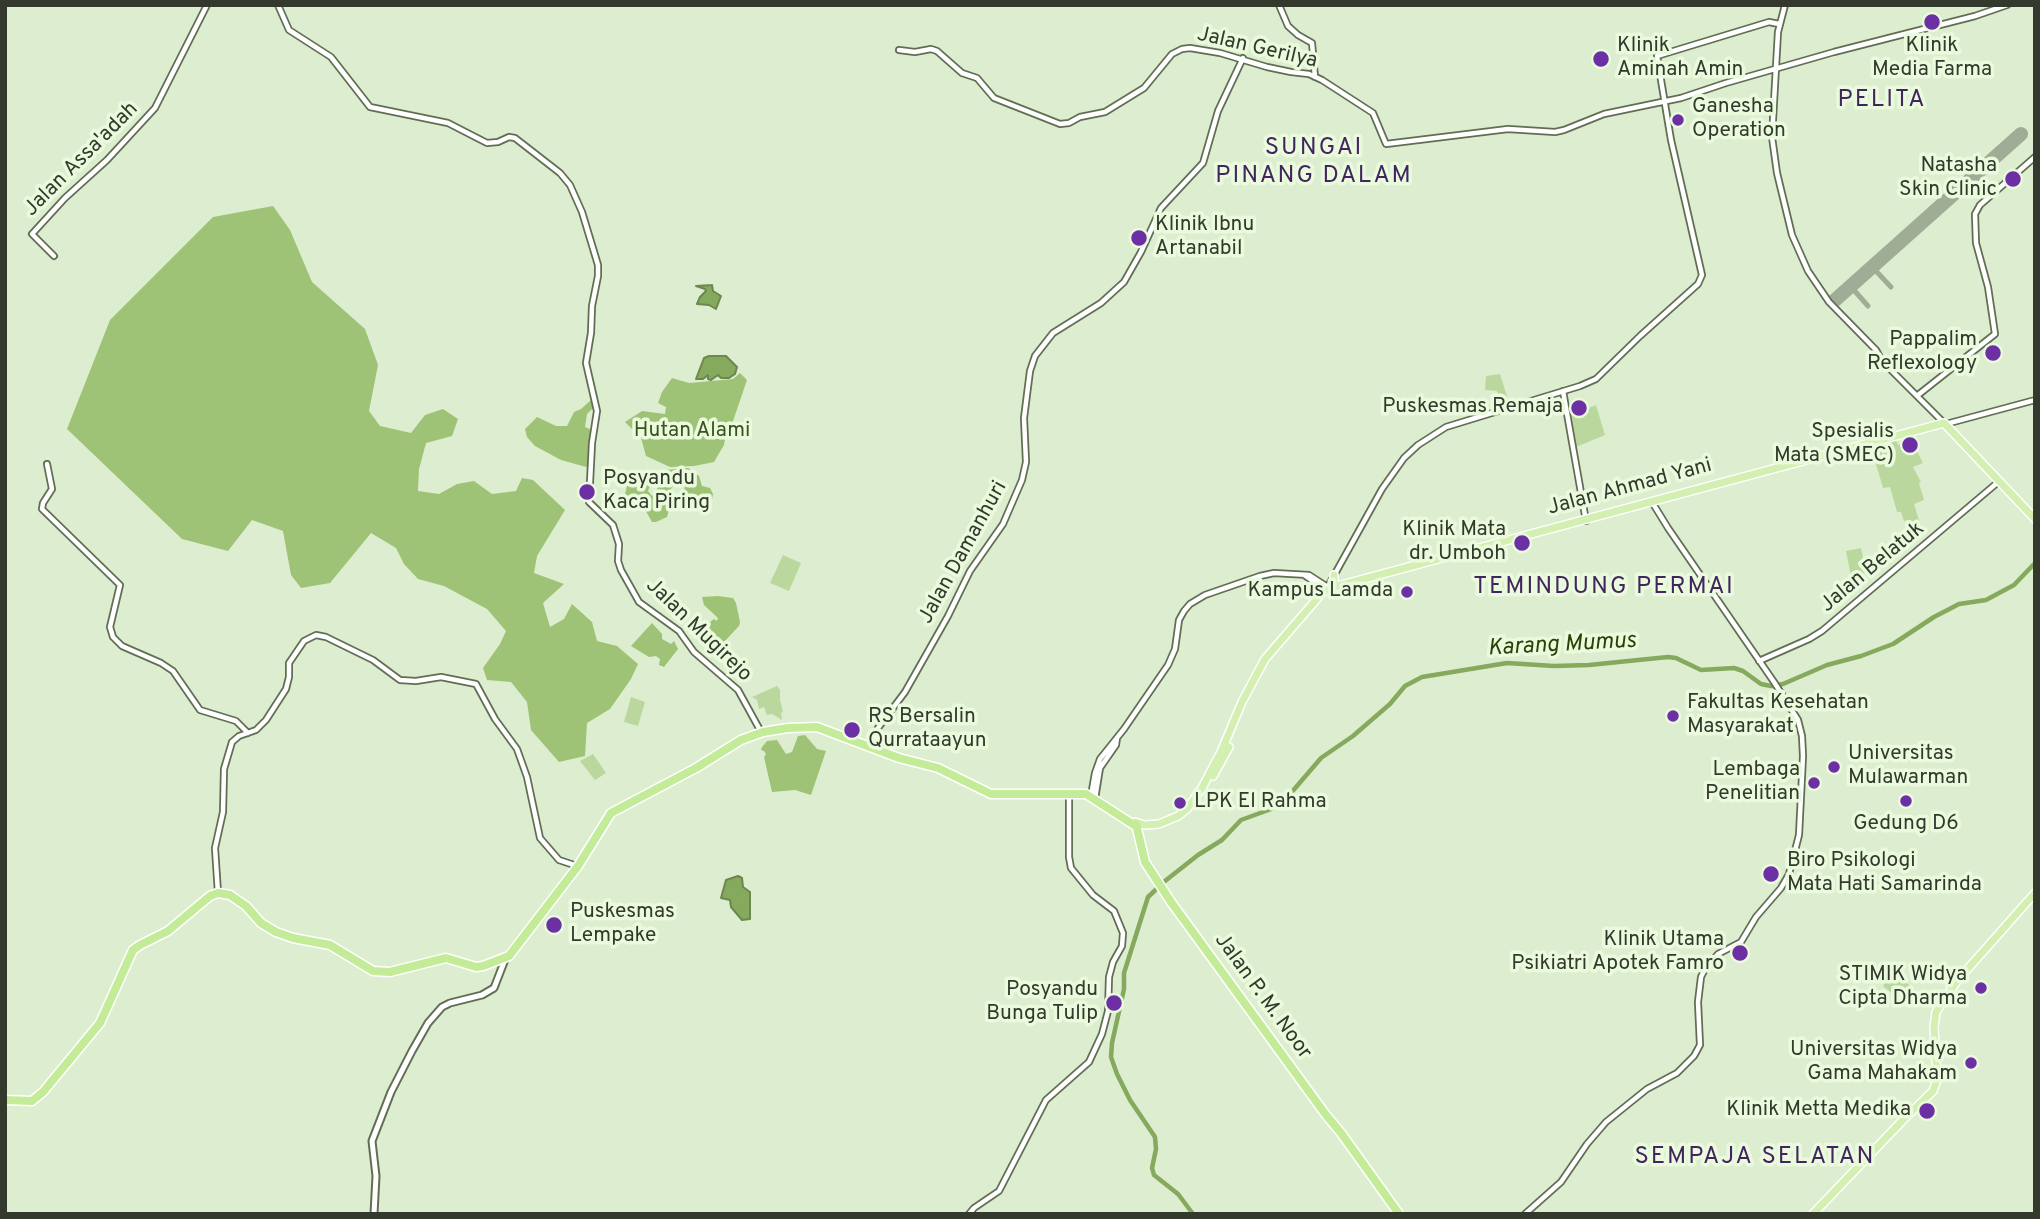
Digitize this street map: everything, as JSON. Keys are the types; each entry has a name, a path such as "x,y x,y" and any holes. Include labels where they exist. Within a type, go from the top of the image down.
{"highway":[{"path":"577,866 603,818 611,810 743,736 788,728 817,727 899,758 944,769 989,790 1094,792 1136,825"},
{"path":"5,1100 29,1101 39,1096 100,1023 133,950 168,931 207,898 218,893 230,895 243,903 261,923 276,932 330,945 373,971 390,972 446,958 476,967 501,960 577,866 611,813 761,731"},
{"path":"944,769 991,794 1094,792"},
{"name":"Jalan P. M. Noor","path":"1136,825 1145,862 1168,897 1399,1214"}],"main road":[{"path":"1954,432 1955,421"},
{"name":"Jalan Ahmad Yani","path":"1331,589 1943,424"},
{"path":"1943,424 1954,432 1997,483 2035,522"},
{"path":"1943,424 2035,522"},
{"path":"1136,825 1155,828 1174,822 1196,804 1225,755 1257,676 1279,642 1331,589 1334,575"},
{"path":"1815,1214 1901,1122 1931,1094 1938,1077 1936,1024 1939,1009 1979,959 2014,924 2035,896"},
{"path":"374,1214 376,1164 372,1141 411,1051 436,1012 450,1003 492,990 501,960"}],"street":[{"name":"Jalan Assa'adah","path":"54,256 32,234 155,108 207,5"},
{"name":"Jalan Mugirejo","path":"278,5 289,30 331,57 370,107 448,123 487,143 515,138 554,168 570,185 582,212 598,265 586,363 597,411 592,443 590,503 613,525 619,544 619,566 639,603 679,631 694,652 737,688 761,731"},
{"path":"1279,5 1288,26 1312,43 1315,76"},
{"path":"1784,5 1779,24 1772,137 1777,173 1793,235 1805,264 1823,294 1943,424 2035,400"},
{"path":"1664,102 2007,5"},
{"path":"1334,575 1385,483 1403,459 1418,445 1446,427 1600,377 1698,284 1702,276 1657,58 1659,54 1769,22 1779,24"},
{"name":"Jalan Gerilya","path":"899,50 937,51 962,73 977,78 994,98 1060,124 1105,112 1142,89 1172,54 1182,49 1194,48 1315,76 1373,113 1386,144 1508,128 1557,132 1622,109 1664,102"},
{"name":"Jalan Damanhuri","path":"875,748 878,729 905,692 948,616 970,570 1003,524 1019,489 1026,462 1023,423 1030,371 1035,356 1053,333 1106,300 1124,282 1161,208 1203,163 1218,111 1243,58"},
{"path":"1918,395 1995,334 1988,287 1976,243 1975,214 1979,205 2035,157"},
{"path":"1563,391 1583,519"},
{"path":"47,464 52,489 42,509 120,585 110,627 113,638 122,646 173,671 200,710 236,721 248,733"},
{"name":"Jalan Belatuk","path":"1759,661 1810,639 1825,629 1997,483"},
{"path":"1528,1211 1561,1182 1606,1122 1647,1089 1677,1073 1695,1056 1700,1045 1698,1002 1704,969 1718,954 1741,942 1755,919 1781,888 1789,874 1799,835 1803,756 1800,725 1774,682 1652,502"},
{"path":"1094,792 1105,756 1116,745 1118,737 1168,666 1175,649 1180,620 1191,604 1205,595 1260,576 1289,573 1303,575 1331,589"},
{"path":"218,893 215,850 223,812 224,769 234,739 259,728 267,720 286,689 289,663 305,639 316,635 326,637 373,660 400,680 416,681 434,677 475,683 495,719 517,749 527,777 540,838 559,860 577,866"},
{"path":"969,1214 999,1191 1046,1100 1082,1069 1094,1053 1108,1011 1109,977 1123,941 1121,924 1113,910 1093,895 1071,868 1069,793"}],"shaded area":[{"path":"712,285 713,291 721,296 716,309 697,304 706,291 696,286"},
{"path":"726,356 737,367 735,374 729,378 721,378 718,375 711,380 708,375 703,379 696,379 704,358"},
{"path":"1500,374 1509,403 1502,405 1497,391 1485,390 1486,376"},
{"path":"1596,405 1605,435 1576,447 1571,415"},
{"path":"1896,440 1906,453 1916,449 1923,463 1913,467 1921,482 1919,483 1924,500 1914,504 1920,524 1911,527 1908,520 1904,521 1901,512 1897,512 1890,487 1883,488 1871,447"},
{"path":"1861,548 1866,573 1851,576 1846,551"},
{"path":"783,555 801,563 789,591 770,583"},
{"path":"777,686 780,690 782,720 772,714 767,715 764,707 759,709 757,700 752,697"},
{"path":"631,697 645,702 638,726 624,722"},
{"path":"593,754 606,773 595,780 580,761"},
{"path":"738,876 742,878 743,887 750,892 750,919 742,920 731,907 730,900 721,898 726,880"},
{"path":"1893,972 1919,993 1908,1006 1883,986"}],"green space":[{"path":"273,206 290,230 312,282 365,329 378,365 369,411 380,426 411,433 425,415 443,409 458,419 452,436 426,443 419,469 418,491 439,494 457,484 474,481 492,494 516,491 522,478 533,480 565,510 537,556 534,573 564,584 543,603 550,627 564,619 572,604 592,622 597,641 617,646 638,664 610,709 587,723 585,756 559,762 531,730 527,702 511,682 487,680 483,668 506,631 487,609 444,586 418,579 404,564 396,548 371,533 330,583 301,588 291,575 283,531 252,520 228,551 182,539 67,429 110,320 213,217"},
{"name":"Hutan Alami","path":"740,373 747,380 732,424 727,428 724,445 714,462 670,467 646,456 641,438 625,422 642,411 665,414 666,407 658,403 672,378 689,383 733,379"},
{"name":"Hutan Alami","path":"591,400 594,403 593,408 587,414 585,427 592,430 590,468 561,460 535,446 527,437 525,429 537,417 556,426 567,426 574,412"},
{"name":"Hutan Alami","path":"688,468 699,476 702,486 710,488 712,499 688,507 682,501 685,486 675,483 669,492 671,502 667,517 652,522 642,504 627,508 624,498 627,486 640,487 646,479 651,483 648,491 652,496 662,482 666,470"},
{"path":"702,597 733,598 740,622 723,643 707,635 710,622 714,619 717,621 718,618 704,605"},
{"path":"652,623 662,634 662,639 671,644 674,641 678,649 664,667 659,665 660,659 656,656 649,657 631,646"},
{"path":"805,735 817,749 826,751 811,795 795,790 772,792 764,757 766,754 761,750 762,747 767,741 777,740 786,754 792,752 798,736"}],"waterway":[{"name":"Karang Mumus","path":"1193,1214 1178,1194 1154,1175 1152,1168 1156,1149 1155,1137 1130,1100 1111,1057 1124,989 1124,973 1148,897 1198,855 1222,840 1241,820 1274,808 1285,800 1321,758 1353,736 1390,704 1405,686 1422,677 1507,663 1589,665 1668,657 1701,670 1734,668 1761,684 1783,684 1827,665 1893,644 1959,604 1986,600 2014,585 2035,563"}],"taxiway":[{"path":"1868,270 1875,270 1891,287"},
{"path":"1853,283 1853,289 1868,306"}],"runway":[{"path":"1834,301 2021,134"}],"place":[{"name":"Klinik Media Farma","path":"1932,22"},
{"name":"Klinik Aminah Amin","path":"1601,59"},
{"name":"Ganesha Operation","path":"1678,120"},
{"name":"Natasha Skin Clinic","path":"2013,179"},
{"name":"Klinik Ibnu Artanabil","path":"1139,238"},
{"name":"Pappalim Reflexology","path":"1993,353"},
{"name":"Puskesmas Remaja","path":"1579,408"},
{"name":"Spesialis Mata (SMEC)","path":"1910,445"},
{"name":"Posyandu Kaca Piring","path":"587,492"},
{"name":"Klinik Mata dr. Umboh","path":"1522,543"},
{"name":"Kampus Lamda","path":"1407,592"},
{"name":"Fakultas Kesehatan Masyarakat","path":"1673,716"},
{"name":"RS Bersalin Qurrataayun","path":"852,730"},
{"name":"Universitas Mulawarman","path":"1834,767"},
{"name":"Lembaga Penelitian","path":"1814,783"},
{"name":"Gedung D6","path":"1906,801"},
{"name":"LPK El Rahma","path":"1180,803"},
{"name":"Biro Psikologi Mata Hati Samarinda","path":"1771,874"},
{"name":"Puskesmas Lempake","path":"554,925"},
{"name":"Klinik Utama Psikiatri Apotek Famro","path":"1740,953"},
{"name":"STIMIK Widya Cipta Dharma","path":"1981,988"},
{"name":"Posyandu Bunga Tulip","path":"1114,1003"},
{"name":"Universitas Widya Gama Mahakam","path":"1971,1063"},
{"name":"Klinik Metta Medika","path":"1927,1111"}],"district":[{"name":"PELITA","path":"1882,101"},
{"name":"SUNGAI PINANG DALAM","path":"1314,163"},
{"name":"TEMINDUNG PERMAI","path":"1604,588"},
{"name":"SEMPAJA SELATAN","path":"1755,1158"}]}
